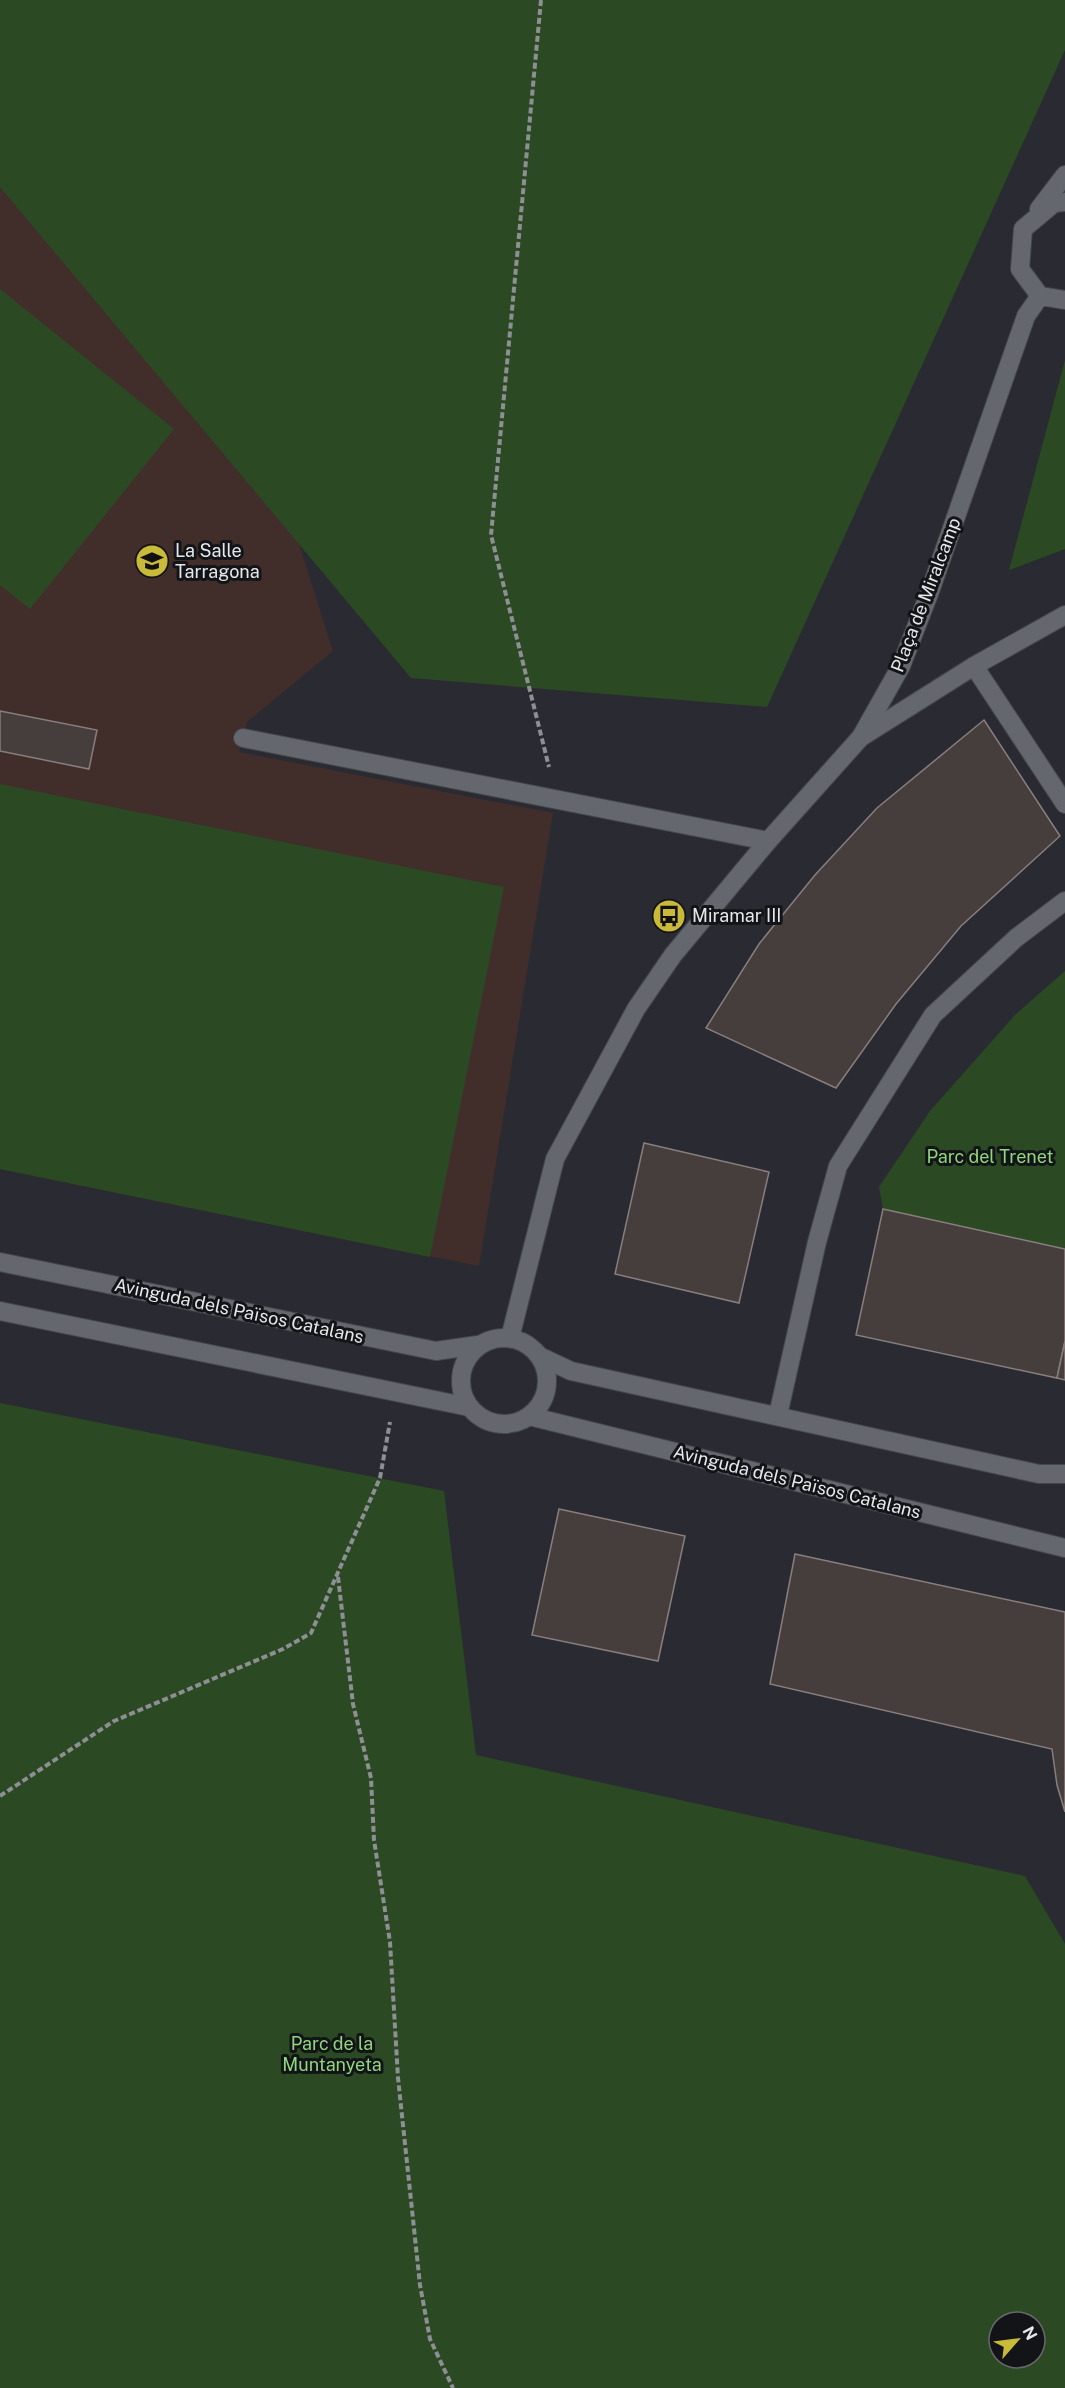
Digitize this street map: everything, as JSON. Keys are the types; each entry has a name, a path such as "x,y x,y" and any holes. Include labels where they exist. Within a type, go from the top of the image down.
{"street":[{"path":"1065,175 1023,229 1020,269 1040,296 1065,300"},
{"path":"1023,229 1054,202 1065,202"},
{"name":"Plaça de Miralcamp","path":"861,737 901,666 929,594 1026,316 1040,296"},
{"path":"510,1338 555,1159 642,1000 673,955 768,841 861,737 975,666 1065,615"},
{"path":"975,666 1065,804"},
{"path":"243,738 768,841"},
{"path":"777,1415 817,1242 838,1166 933,1016 1016,938 1065,901"},
{"name":"Avinguda dels Països Catalans","path":"0,1262 436,1352 478,1346"},
{"path":"0,1311 469,1407"},
{"path":"510,1338 531,1347 539,1356 545,1368 545,1395 529,1416 517,1422 490,1423 469,1407 462,1394 460,1381 469,1355 478,1346 488,1340 510,1338"},
{"path":"539,1356 571,1371 1039,1474 1065,1474"},
{"name":"Avinguda dels Països Catalans","path":"529,1416 1065,1548"}],"path":[{"path":"541,0 491,535 558,800"},
{"path":"0,1796 114,1722 272,1654 311,1633 380,1478 395,1392"},
{"path":"338,1576 353,1704 371,1778 374,1840 390,1942 398,2078 420,2285 430,2339 453,2388"}],"shaded area":[{"name":"La Salle Tarragona","path":"0,0 276,471 333,651 247,722 239,752 553,813 479,1266 0,1169"}],"green space":[{"path":"0,0 1065,0 1065,50 767,707 411,678 0,187"},
{"path":"0,289 174,429 30,609 0,585"},
{"path":"1065,360 1065,549 1009,570"},
{"path":"0,784 504,887 430,1257 0,1169"},
{"name":"Parc del Trenet","path":"1065,971 1065,1249 883,1209 879,1187 930,1111 1015,1015"},
{"name":"Parc de la Muntanyeta","path":"0,1403 444,1491 476,1755 1025,1876 1065,1944 1065,2388 0,2388"}],"building":[{"path":"0,711 97,730 89,769 0,751"},
{"path":"984,720 1060,836 961,926 896,1004 836,1088 706,1028 759,944 815,875 877,808"},
{"path":"644,1143 769,1172 739,1303 615,1274"},
{"path":"883,1209 1065,1249 1065,1341 1057,1378 856,1335"},
{"path":"1065,1341 1065,1380 1057,1378"},
{"path":"559,1509 685,1536 658,1661 532,1635"},
{"path":"795,1554 1065,1612 1065,1812 1057,1785 1052,1749 770,1684"}],"place":[{"name":"La Salle Tarragona","path":"152,561"},
{"name":"Miramar III","path":"669,916"}]}
